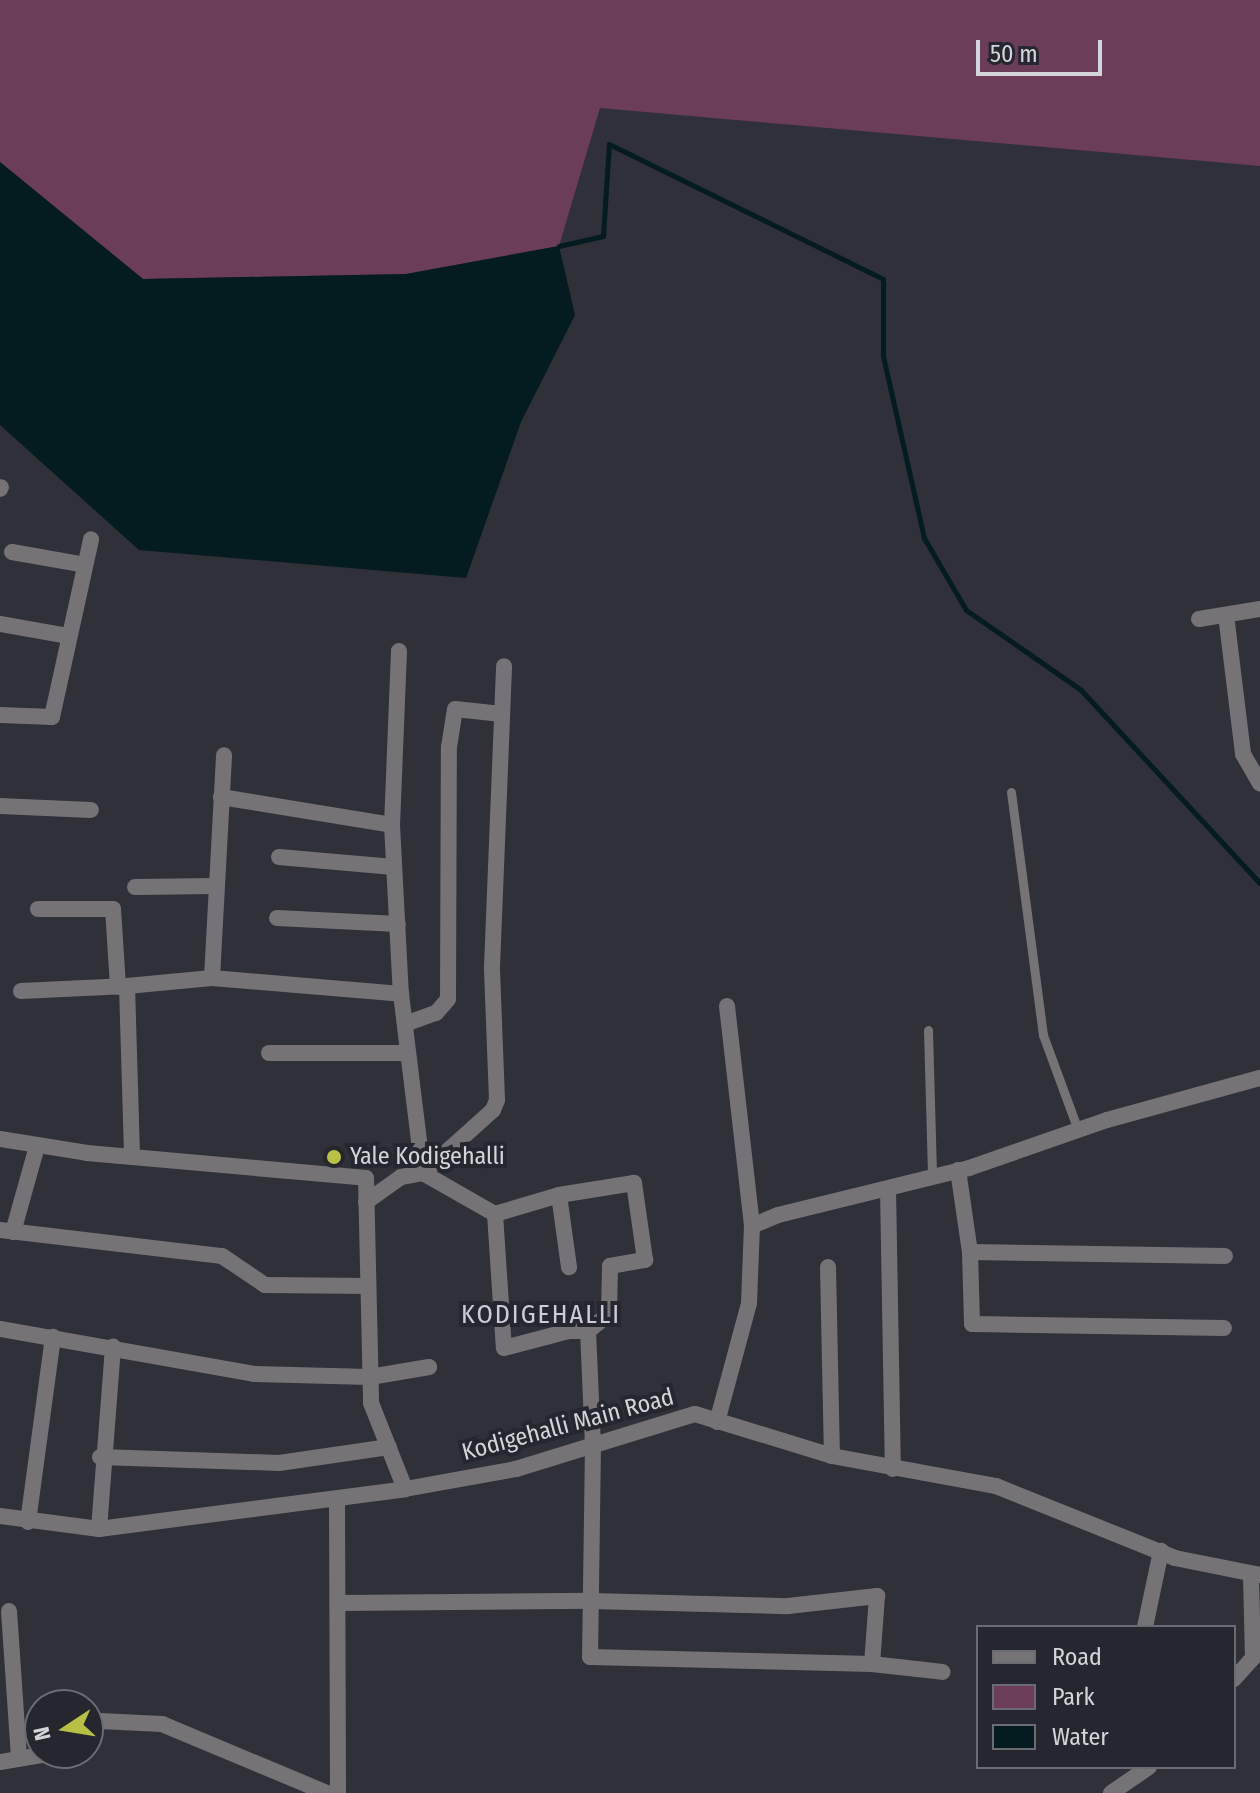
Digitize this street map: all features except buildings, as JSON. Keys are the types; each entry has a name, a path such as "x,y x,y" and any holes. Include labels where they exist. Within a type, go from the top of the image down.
{"street":[{"path":"0,715 52,717 91,539"},
{"path":"12,552 85,565"},
{"path":"1199,619 1260,609"},
{"path":"1226,615 1243,754 1260,783"},
{"path":"0,624 69,636"},
{"path":"399,651 392,825 401,994 423,1173"},
{"path":"366,1202 401,1177 423,1173 493,1110 497,1100 492,967 504,666"},
{"path":"405,1024 436,1013 448,999 449,747 455,709 502,714"},
{"path":"212,978 224,755"},
{"path":"221,797 392,825"},
{"path":"0,806 91,810"},
{"path":"279,857 394,867"},
{"path":"135,887 215,886"},
{"path":"38,909 113,909 122,987 132,1157"},
{"path":"277,918 398,924"},
{"path":"21,991 122,987 212,978 401,994"},
{"path":"717,1422 749,1303 752,1226 727,1006"},
{"path":"269,1053 408,1053"},
{"path":"752,1226 778,1215 958,1170 1078,1130 1260,1078"},
{"path":"0,1139 132,1157 366,1178 371,1403 405,1489"},
{"path":"37,1146 7,1231 222,1256 265,1285 368,1286"},
{"path":"958,1170 970,1252 972,1324 1224,1328"},
{"path":"423,1173 495,1214 559,1195 634,1183 641,1204 645,1260 610,1266 609,1314 588,1331 504,1348 495,1214"},
{"path":"888,1189 893,1469"},
{"path":"559,1195 569,1267"},
{"path":"970,1252 1225,1256"},
{"path":"828,1267 832,1456"},
{"path":"0,1329 254,1374 370,1377 429,1367"},
{"path":"588,1331 593,1445 590,1657 872,1664 943,1672"},
{"path":"28,1522 53,1337"},
{"path":"99,1529 100,1457 113,1347"},
{"name":"Kodigehalli Main Road","path":"0,1516 99,1529 337,1501 516,1469 695,1414 832,1456 996,1486 1161,1551 1256,1574"},
{"path":"100,1457 279,1463 389,1447"},
{"path":"337,1501 341,1603 338,1793"},
{"path":"1145,1625 1161,1551"},
{"path":"1236,1677 1253,1658 1256,1574"},
{"path":"341,1603 592,1601 788,1606 877,1596 872,1664"},
{"path":"9,1611 19,1759"},
{"path":"104,1721 162,1724 327,1793"},
{"path":"0,1762 24,1758"},
{"path":"1111,1793 1146,1769"}],"lane":[{"path":"1011,792 1043,1035 1078,1130"},
{"path":"928,1030 932,1177"}],"green space":[{"path":"0,0 1260,0 1260,166 600,108 559,246 406,274 143,279 0,162"}],"water":[{"path":"0,162 143,279 406,274 559,246 575,315 521,422 466,578 139,550 0,425"}],"waterway":[{"path":"559,246 603,236 609,144 883,279 883,356 924,538 966,610 1081,690 1260,883"}],"place":[{"name":"Yale Kodigehalli","path":"334,1157"}],"district":[{"name":"KODIGEHALLI","path":"541,1315"}]}
